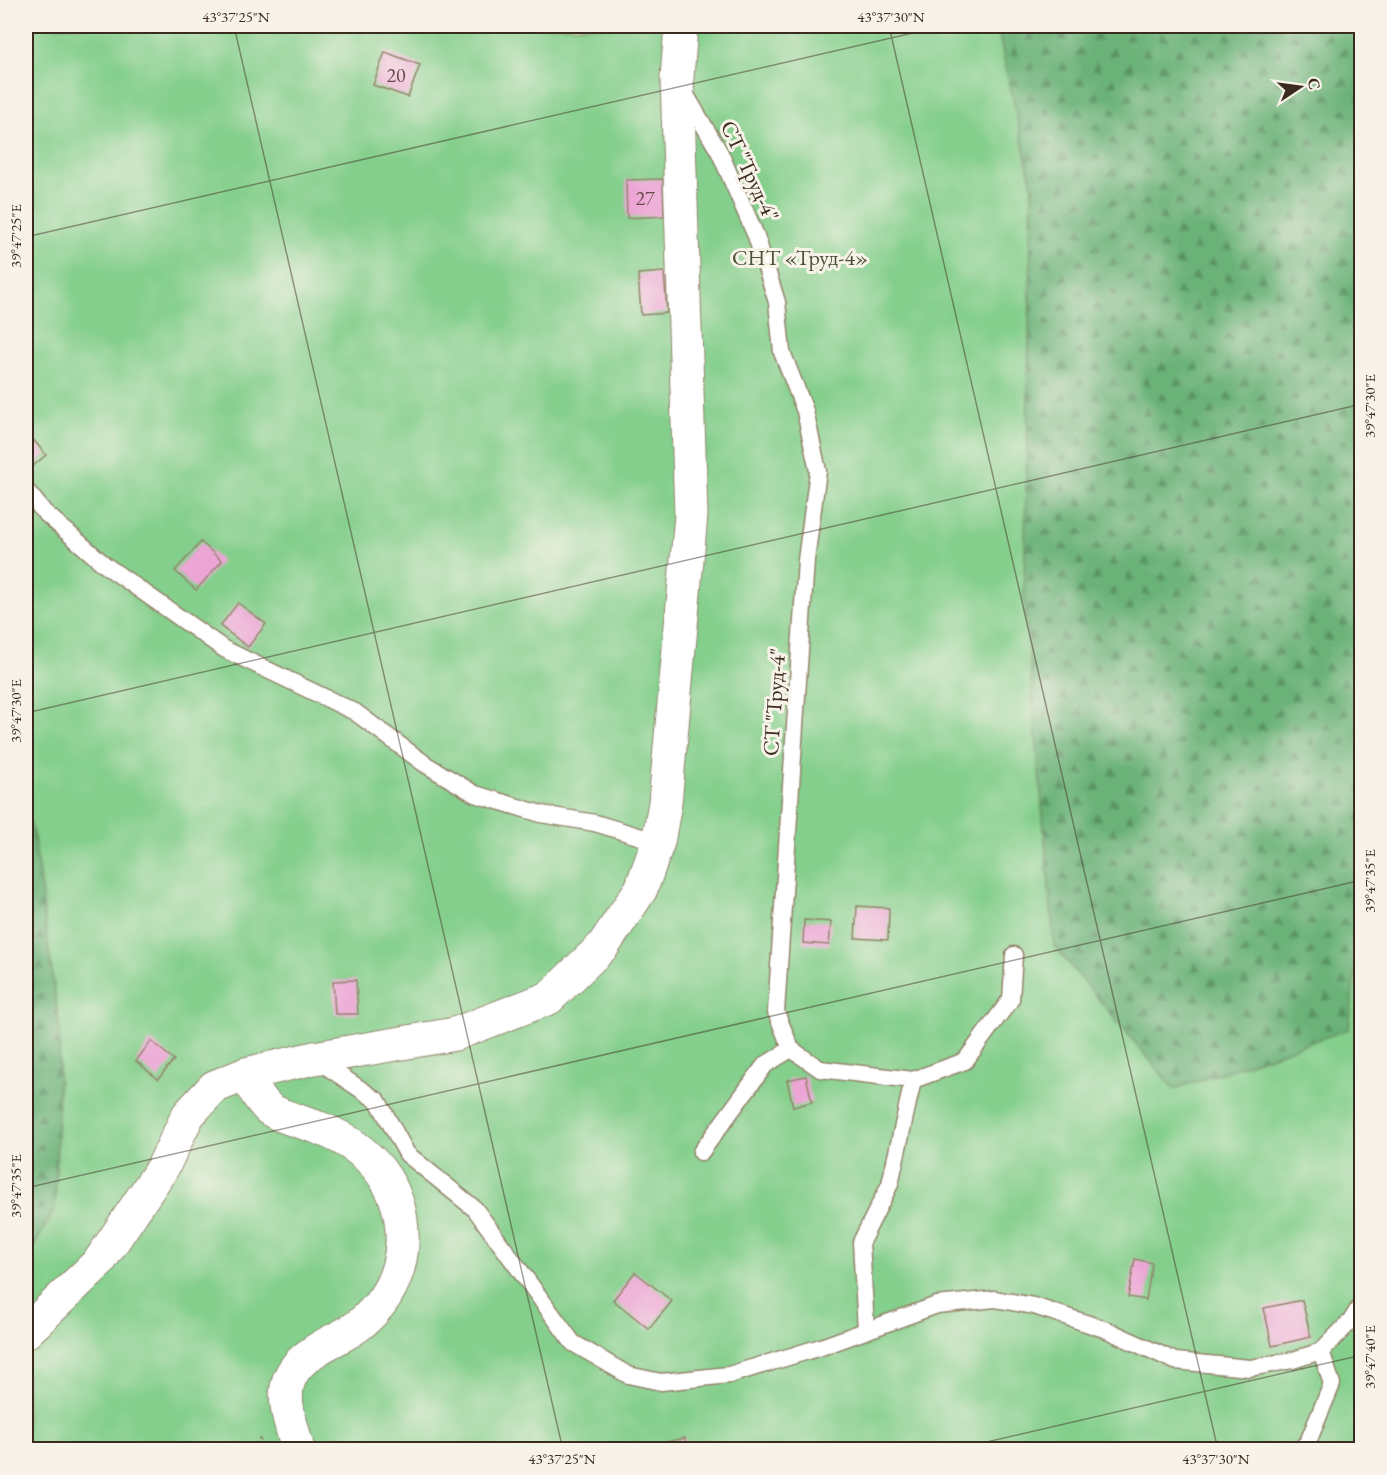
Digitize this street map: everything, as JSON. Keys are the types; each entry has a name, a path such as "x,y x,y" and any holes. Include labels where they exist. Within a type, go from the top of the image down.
{"street":[{"path":"26,1332 99,1262 163,1167 188,1115 214,1088 246,1074 314,1058 455,1034 549,998 603,946 641,889 658,842 665,803 691,515 677,78 681,26"},
{"path":"246,1074 255,1092 270,1109 338,1135 375,1162 394,1193 403,1224 401,1261 385,1300 358,1326 311,1353 290,1373 285,1403 298,1449"}],"lane":[{"name":"СТ \"Труд-4\"","path":"677,78 720,153 756,236 777,302 782,352 806,411 818,471 806,560 777,1012 791,1049"},
{"path":"26,490 44,512 105,565 224,649 355,712 425,764 475,794 541,814 595,823 658,842"},
{"path":"701,1152 765,1065 791,1049 820,1069 913,1080 965,1061 1011,999 1014,955"},
{"path":"314,1058 378,1101 407,1154 475,1209 573,1343 628,1375 661,1382 729,1375 937,1305 995,1299 1034,1306 1107,1330 1175,1361 1250,1368 1321,1351 1351,1321 1362,1303"},
{"path":"866,1330 861,1242 890,1184 913,1080"},
{"path":"1300,1449 1308,1442 1332,1384 1321,1351"}],"green space":[{"name":"СНТ «Труд-4»","path":"26,26 997,26 1032,186 1024,595 1054,946 1174,1089 1349,1029 1361,920 1361,1449 26,1449 26,1261 55,1209 60,1031 33,831 26,813"},
{"path":"997,26 1361,26 1362,920 1350,1029 1174,1089 1054,946 1024,595 1032,186"},
{"path":"26,813 33,831 60,1031 55,1209 26,1261"}],"building":[{"path":"385,52 420,65 408,97 373,85"},
{"path":"663,179 664,216 627,218 626,180"},
{"path":"664,272 667,313 641,315 638,274"},
{"path":"26,431 46,455 28,470 26,466"},
{"path":"201,542 222,561 196,590 175,571"},
{"path":"238,603 266,624 248,647 220,626"},
{"path":"857,906 889,908 888,940 855,938"},
{"path":"804,920 831,922 829,945 803,943"},
{"path":"356,980 358,1014 335,1014 333,981"},
{"path":"151,1041 174,1060 158,1079 136,1061"},
{"path":"806,1076 812,1102 793,1107 787,1080"},
{"path":"1135,1259 1152,1263 1146,1300 1128,1297"},
{"path":"635,1272 672,1301 649,1329 613,1300"},
{"path":"1302,1300 1311,1337 1272,1346 1264,1308"},
{"path":"685,1438 687,1450 667,1450 666,1442"}]}
